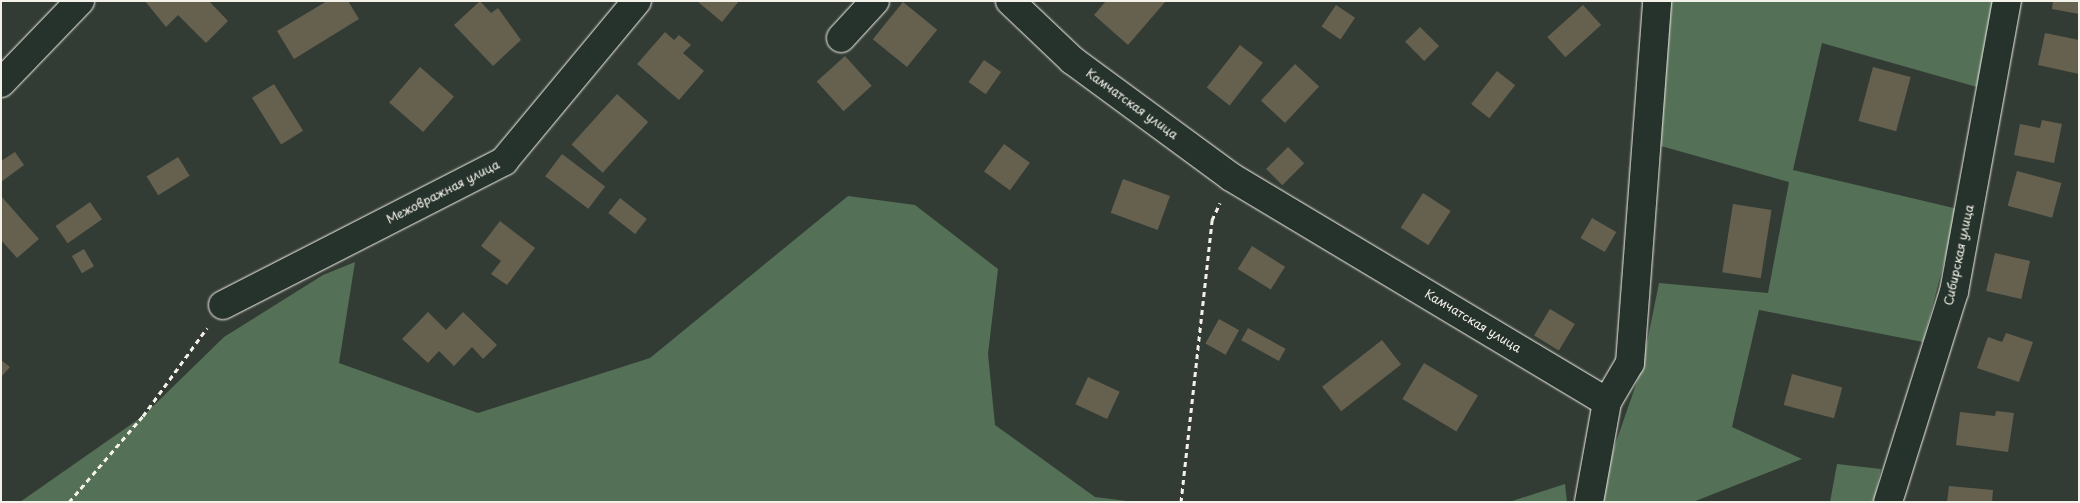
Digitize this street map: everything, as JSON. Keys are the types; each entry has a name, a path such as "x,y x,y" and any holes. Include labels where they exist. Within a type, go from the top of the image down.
{"street":[{"path":"1,83 80,1"},
{"name":"Межовражная улица","path":"223,305 504,161 637,1"},
{"path":"840,38 875,1"},
{"name":"Камчатская улица","path":"1010,1 1072,60 1231,177 1607,402"},
{"path":"1588,502 1607,402 1630,363 1657,1"},
{"name":"Сибирская улица","path":"1888,502 1954,292 2007,1"},
{"path":"1573,502 1594,472"}],"path":[{"path":"1182,502 1212,220 1231,177"},
{"path":"69,502 143,416 223,305"}],"green space":[{"path":"1668,1 1995,1 1984,89 1822,43 1793,170 1958,209 1923,342 1759,310 1732,427 1802,459 1693,502 1602,502 1606,471 1642,367 1659,283 1768,293 1789,182 1661,146"},
{"path":"848,196 915,205 998,269 988,354 995,425 1095,497 1135,502 20,502 143,416 224,337 323,275 355,262 339,363 478,413 650,358"},
{"path":"1837,464 1881,469 1874,502 1830,502"},
{"path":"1565,484 1567,502 1509,502"}],"building":[{"path":"145,1 209,1 228,21 206,43 178,15 166,27"},
{"path":"327,1 348,1 359,19 294,59 277,31"},
{"path":"480,1 491,13 498,8 521,40 493,66 454,25"},
{"path":"697,1 739,1 722,22"},
{"path":"1106,1 1166,1 1128,45 1094,15"},
{"path":"2053,1 2079,1 2079,14 2052,9"},
{"path":"903,2 937,30 907,67 873,39"},
{"path":"1336,5 1355,18 1341,39 1321,27"},
{"path":"1583,5 1601,25 1565,57 1547,37"},
{"path":"1420,27 1439,46 1424,61 1405,42"},
{"path":"665,32 674,40 679,35 691,45 683,53 704,71 679,100 637,64"},
{"path":"2045,33 2079,40 2079,74 2038,65"},
{"path":"1240,45 1263,63 1230,105 1207,88"},
{"path":"845,56 872,86 844,111 817,81"},
{"path":"984,60 1001,72 986,94 969,82"},
{"path":"1295,64 1319,87 1285,123 1261,101"},
{"path":"420,67 454,97 423,132 389,102"},
{"path":"1873,67 1911,77 1896,131 1859,121"},
{"path":"1497,71 1515,85 1489,118 1471,104"},
{"path":"274,84 303,131 281,144 252,98"},
{"path":"617,94 648,122 603,173 571,145"},
{"path":"2042,120 2062,124 2054,163 2014,155 2020,124 2040,128"},
{"path":"1004,144 1030,163 1010,190 984,172"},
{"path":"1288,147 1304,163 1282,185 1266,169"},
{"path":"15,152 24,165 1,182 1,161"},
{"path":"562,154 605,186 588,209 545,176"},
{"path":"178,157 190,176 158,195 147,177"},
{"path":"2017,171 2061,183 2052,218 2008,206"},
{"path":"1123,179 1170,196 1158,230 1111,213"},
{"path":"1423,193 1451,211 1428,245 1401,227"},
{"path":"1,196 39,239 17,258 1,240"},
{"path":"620,198 647,219 635,234 608,213"},
{"path":"90,202 102,219 68,243 56,226"},
{"path":"1733,204 1772,210 1761,278 1722,272"},
{"path":"1592,218 1616,232 1605,252 1580,238"},
{"path":"500,221 535,248 507,285 491,274 501,261 481,246"},
{"path":"1252,246 1285,267 1271,290 1238,269"},
{"path":"84,249 94,266 82,273 72,256"},
{"path":"1995,253 2030,261 2021,299 1986,291"},
{"path":"1550,309 1575,324 1559,351 1534,336"},
{"path":"428,312 446,330 463,312 497,345 483,359 472,347 454,366 439,351 428,363 402,339"},
{"path":"1219,319 1239,330 1226,355 1205,343"},
{"path":"1248,328 1286,349 1279,361 1241,340"},
{"path":"2006,333 2033,342 2019,382 1977,368 1988,337 2002,342"},
{"path":"1382,340 1401,364 1341,411 1322,387"},
{"path":"1,360 10,367 1,377"},
{"path":"1424,363 1478,395 1456,431 1402,399"},
{"path":"1792,374 1842,387 1834,418 1784,405"},
{"path":"1088,377 1120,392 1107,419 1075,404"},
{"path":"1996,411 2014,413 2008,452 1956,445 1960,412 1995,416"},
{"path":"1949,486 1993,490 1992,502 1947,502"}]}
